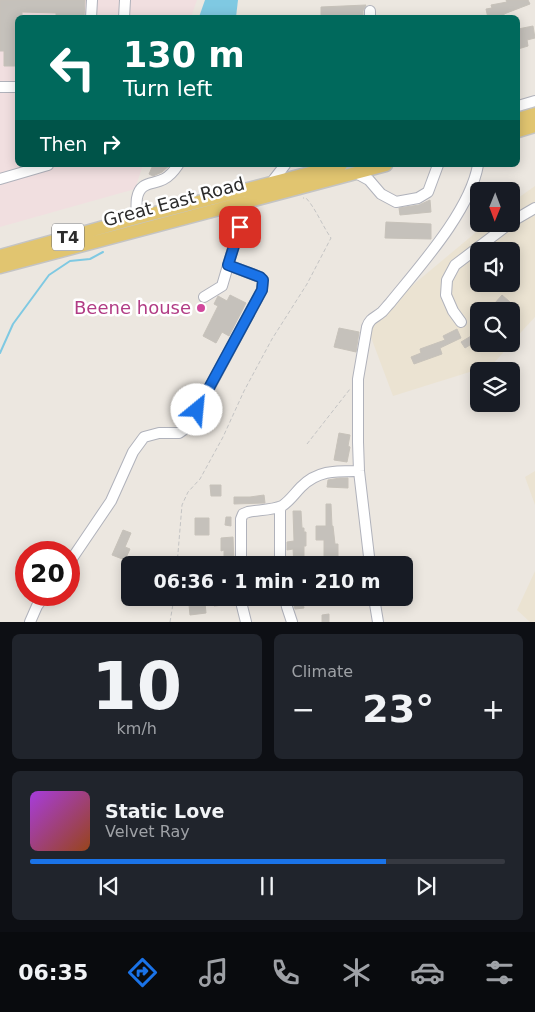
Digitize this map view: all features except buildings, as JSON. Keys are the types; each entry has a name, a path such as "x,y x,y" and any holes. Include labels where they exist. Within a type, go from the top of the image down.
{"main road":[{"path":"520,118 535,114"},
{"path":"520,130 535,126"},
{"name":"Great East Road","path":"0,256 136,218 333,167"},
{"name":"Great East Road","path":"0,267 378,167"}],"street":[{"path":"91,15 92,0"},
{"path":"124,0 124,15"},
{"path":"0,87 15,87"},
{"path":"520,105 535,101"},
{"path":"0,179 39,167"},
{"path":"136,218 137,197 140,189 146,184 163,180 176,167"},
{"path":"272,183 284,167"},
{"path":"356,173 369,180 381,194 396,202 418,198 428,192 437,167"},
{"path":"369,556 359,471 358,379 367,327 369,321 383,311 446,232 476,177 478,167"},
{"path":"204,297 222,286 247,201"},
{"path":"520,217 535,208"},
{"path":"462,322 453,311 446,295 447,280 455,265 498,232"},
{"path":"0,271 18,262"},
{"path":"80,547 111,501 133,452 144,437 159,433 179,433 189,426 262,290 263,280 260,277 228,265"},
{"path":"241,556 241,519 243,514 280,507 288,502 308,480 319,474 337,471 359,471"},
{"path":"280,507 280,556"},
{"path":"30,622 37,606"},
{"path":"242,606 246,622"},
{"path":"286,606 292,622"},
{"path":"375,606 378,622"}],"path":[{"path":"179,556 182,505 188,492 200,479 272,339 307,284 331,238 312,205 306,198 297,198"},
{"path":"307,444 358,379"},
{"path":"170,622 173,606"}],"shaded area":[{"path":"0,0 197,0 192,15 15,15 15,167 142,167 135,189 0,227"},
{"path":"535,186 535,317 520,333 520,302 470,302 470,352 504,352 495,362 470,362 470,372 393,396 366,324 476,232 520,232 520,197"},
{"path":"535,471 535,505 525,477"},
{"path":"535,571 535,622 530,622 517,610"}],"water":[{"path":"205,0 238,0 236,15 200,15"}],"waterway":[{"path":"0,353 13,324 49,275 70,261 90,259 103,252"}],"place":[{"name":"Beene house","path":"201,308"}],"route":[{"path":"197,410 262,290 263,280 260,277 228,265 240,227"}]}
